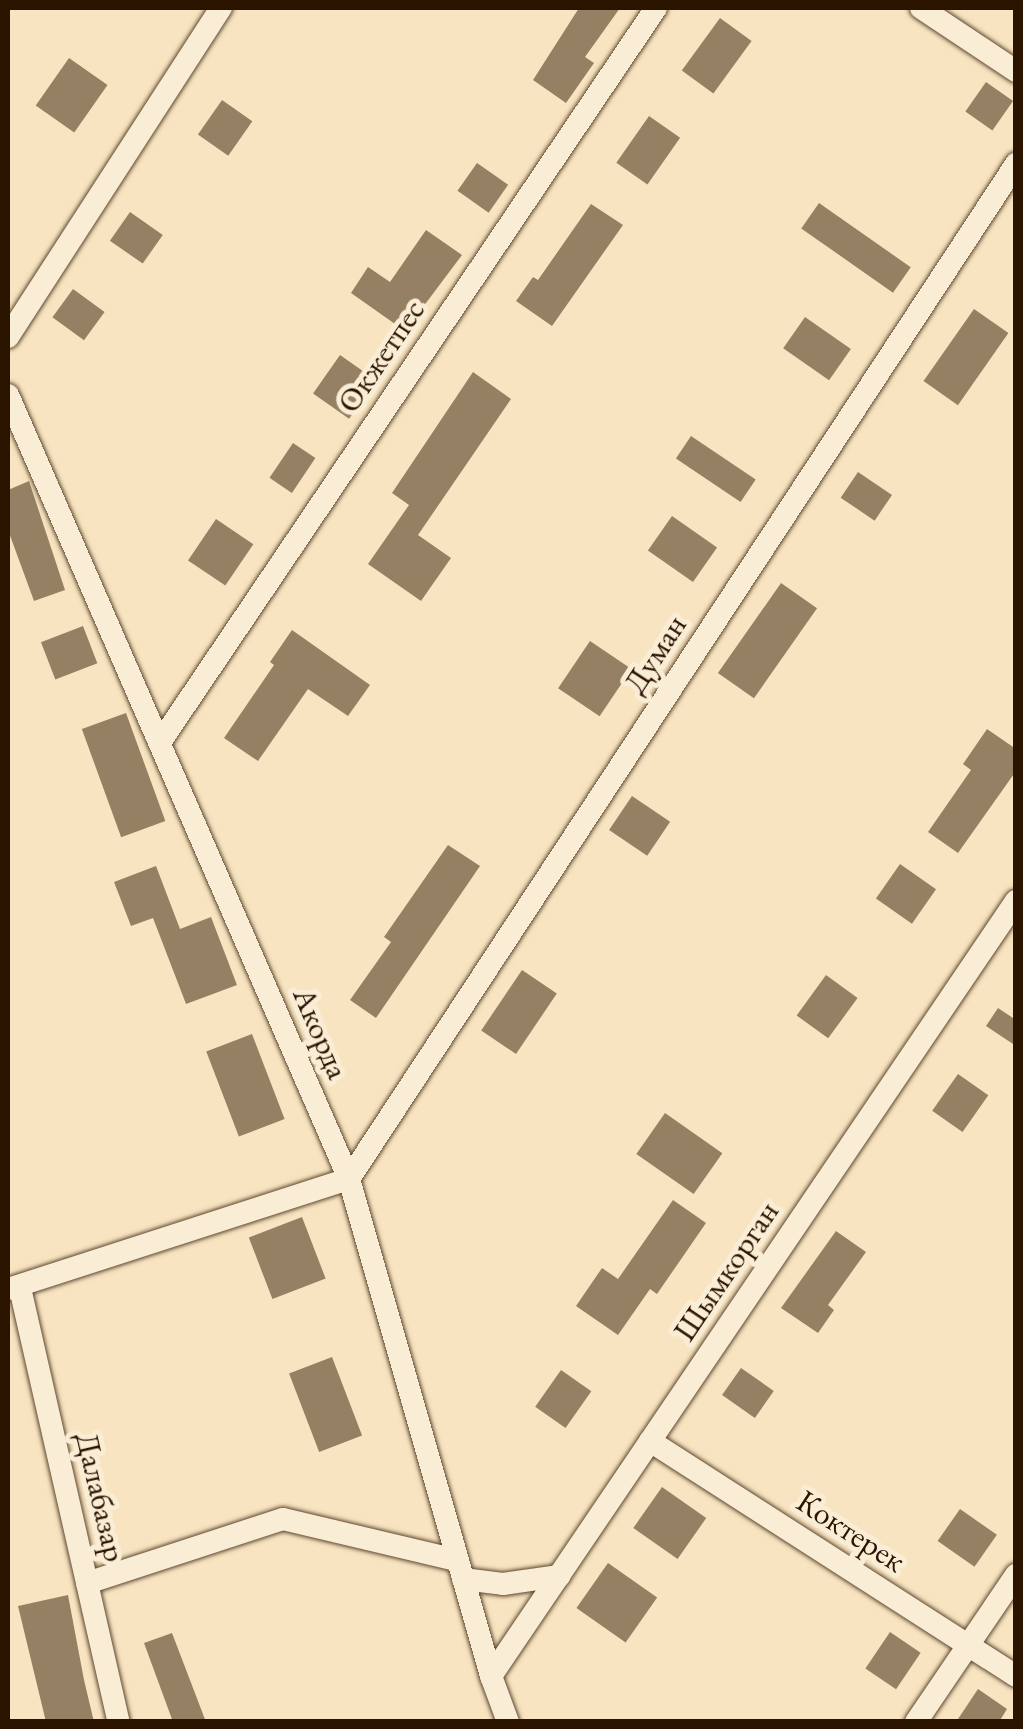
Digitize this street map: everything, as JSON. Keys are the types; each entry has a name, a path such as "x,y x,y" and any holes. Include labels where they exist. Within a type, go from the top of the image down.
{"street":[{"path":"8,337 221,8"},
{"name":"Окжетпес","path":"161,742 656,8"},
{"path":"920,8 1016,71"},
{"name":"Думан","path":"349,1179 1016,164"},
{"name":"Акорда","path":"8,395 349,1179 490,1676 508,1722"},
{"name":"Шымкорган","path":"490,1676 1016,901"},
{"path":"14,1288 349,1179"},
{"name":"Далабазар","path":"14,1288 119,1722"},
{"name":"Коктерек","path":"650,1440 1016,1676"},
{"path":"87,1583 283,1520 503,1584 559,1576"},
{"path":"916,1722 1016,1575"}],"building":[{"path":"579,8 620,8 585,57 594,63 566,103 533,80"},
{"path":"720,18 752,41 713,94 682,71"},
{"path":"69,58 108,85 74,132 36,106"},
{"path":"986,82 1013,101 992,130 965,111"},
{"path":"222,100 252,121 228,156 198,134"},
{"path":"649,116 680,138 647,184 616,163"},
{"path":"477,163 508,185 489,213 457,191"},
{"path":"819,203 911,267 893,293 801,228"},
{"path":"591,204 623,225 552,326 516,301 533,277 538,280"},
{"path":"130,212 163,235 143,264 110,241"},
{"path":"426,230 462,255 405,331 351,293 368,267 390,282"},
{"path":"73,289 105,312 84,340 52,317"},
{"path":"974,309 1008,333 958,405 924,381"},
{"path":"805,317 851,349 829,380 783,348"},
{"path":"340,355 376,380 349,419 313,394"},
{"path":"473,372 511,399 418,535 451,558 421,601 368,564 409,505 392,493"},
{"path":"691,436 756,480 741,502 676,458"},
{"path":"293,443 315,458 292,493 270,478"},
{"path":"858,472 892,495 875,521 841,498"},
{"path":"29,481 65,590 34,601 8,530 8,490"},
{"path":"672,516 717,548 693,582 648,550"},
{"path":"216,519 253,544 225,586 188,560"},
{"path":"781,583 817,608 754,698 718,673"},
{"path":"83,626 97,663 55,679 41,642"},
{"path":"292,630 370,685 348,716 308,689 258,761 224,738 274,665 270,662"},
{"path":"590,641 631,669 600,716 558,688"},
{"path":"126,713 165,821 121,837 82,729"},
{"path":"987,729 1016,749 1016,771 958,853 928,832 971,770 963,764"},
{"path":"632,796 670,822 647,856 609,830"},
{"path":"448,845 480,866 376,1018 350,1000 391,942 384,937"},
{"path":"900,864 936,889 912,924 876,898"},
{"path":"156,866 180,929 211,917 237,985 186,1004 153,918 131,926 114,882"},
{"path":"522,970 557,993 516,1054 481,1031"},
{"path":"826,975 858,998 828,1038 797,1015"},
{"path":"998,1008 1016,1020 1016,1046 986,1026"},
{"path":"252,1034 285,1119 239,1137 206,1052"},
{"path":"958,1074 988,1095 962,1132 932,1111"},
{"path":"665,1113 722,1153 694,1194 636,1154"},
{"path":"673,1200 706,1223 657,1294 650,1289 618,1335 576,1306 602,1268 618,1279"},
{"path":"302,1217 326,1279 272,1299 249,1237"},
{"path":"836,1231 866,1252 828,1305 834,1310 818,1333 781,1308"},
{"path":"332,1357 362,1435 319,1452 289,1373"},
{"path":"741,1368 774,1391 755,1418 722,1395"},
{"path":"561,1370 591,1391 565,1428 535,1407"},
{"path":"662,1487 706,1518 678,1559 633,1528"},
{"path":"960,1509 997,1535 974,1567 938,1541"},
{"path":"608,1563 657,1597 626,1642 576,1608"},
{"path":"68,1595 94,1722 46,1722 18,1606"},
{"path":"890,1632 921,1653 896,1689 865,1668"},
{"path":"172,1633 206,1722 173,1722 144,1643"},
{"path":"978,1689 1007,1709 999,1722 956,1722"}]}
